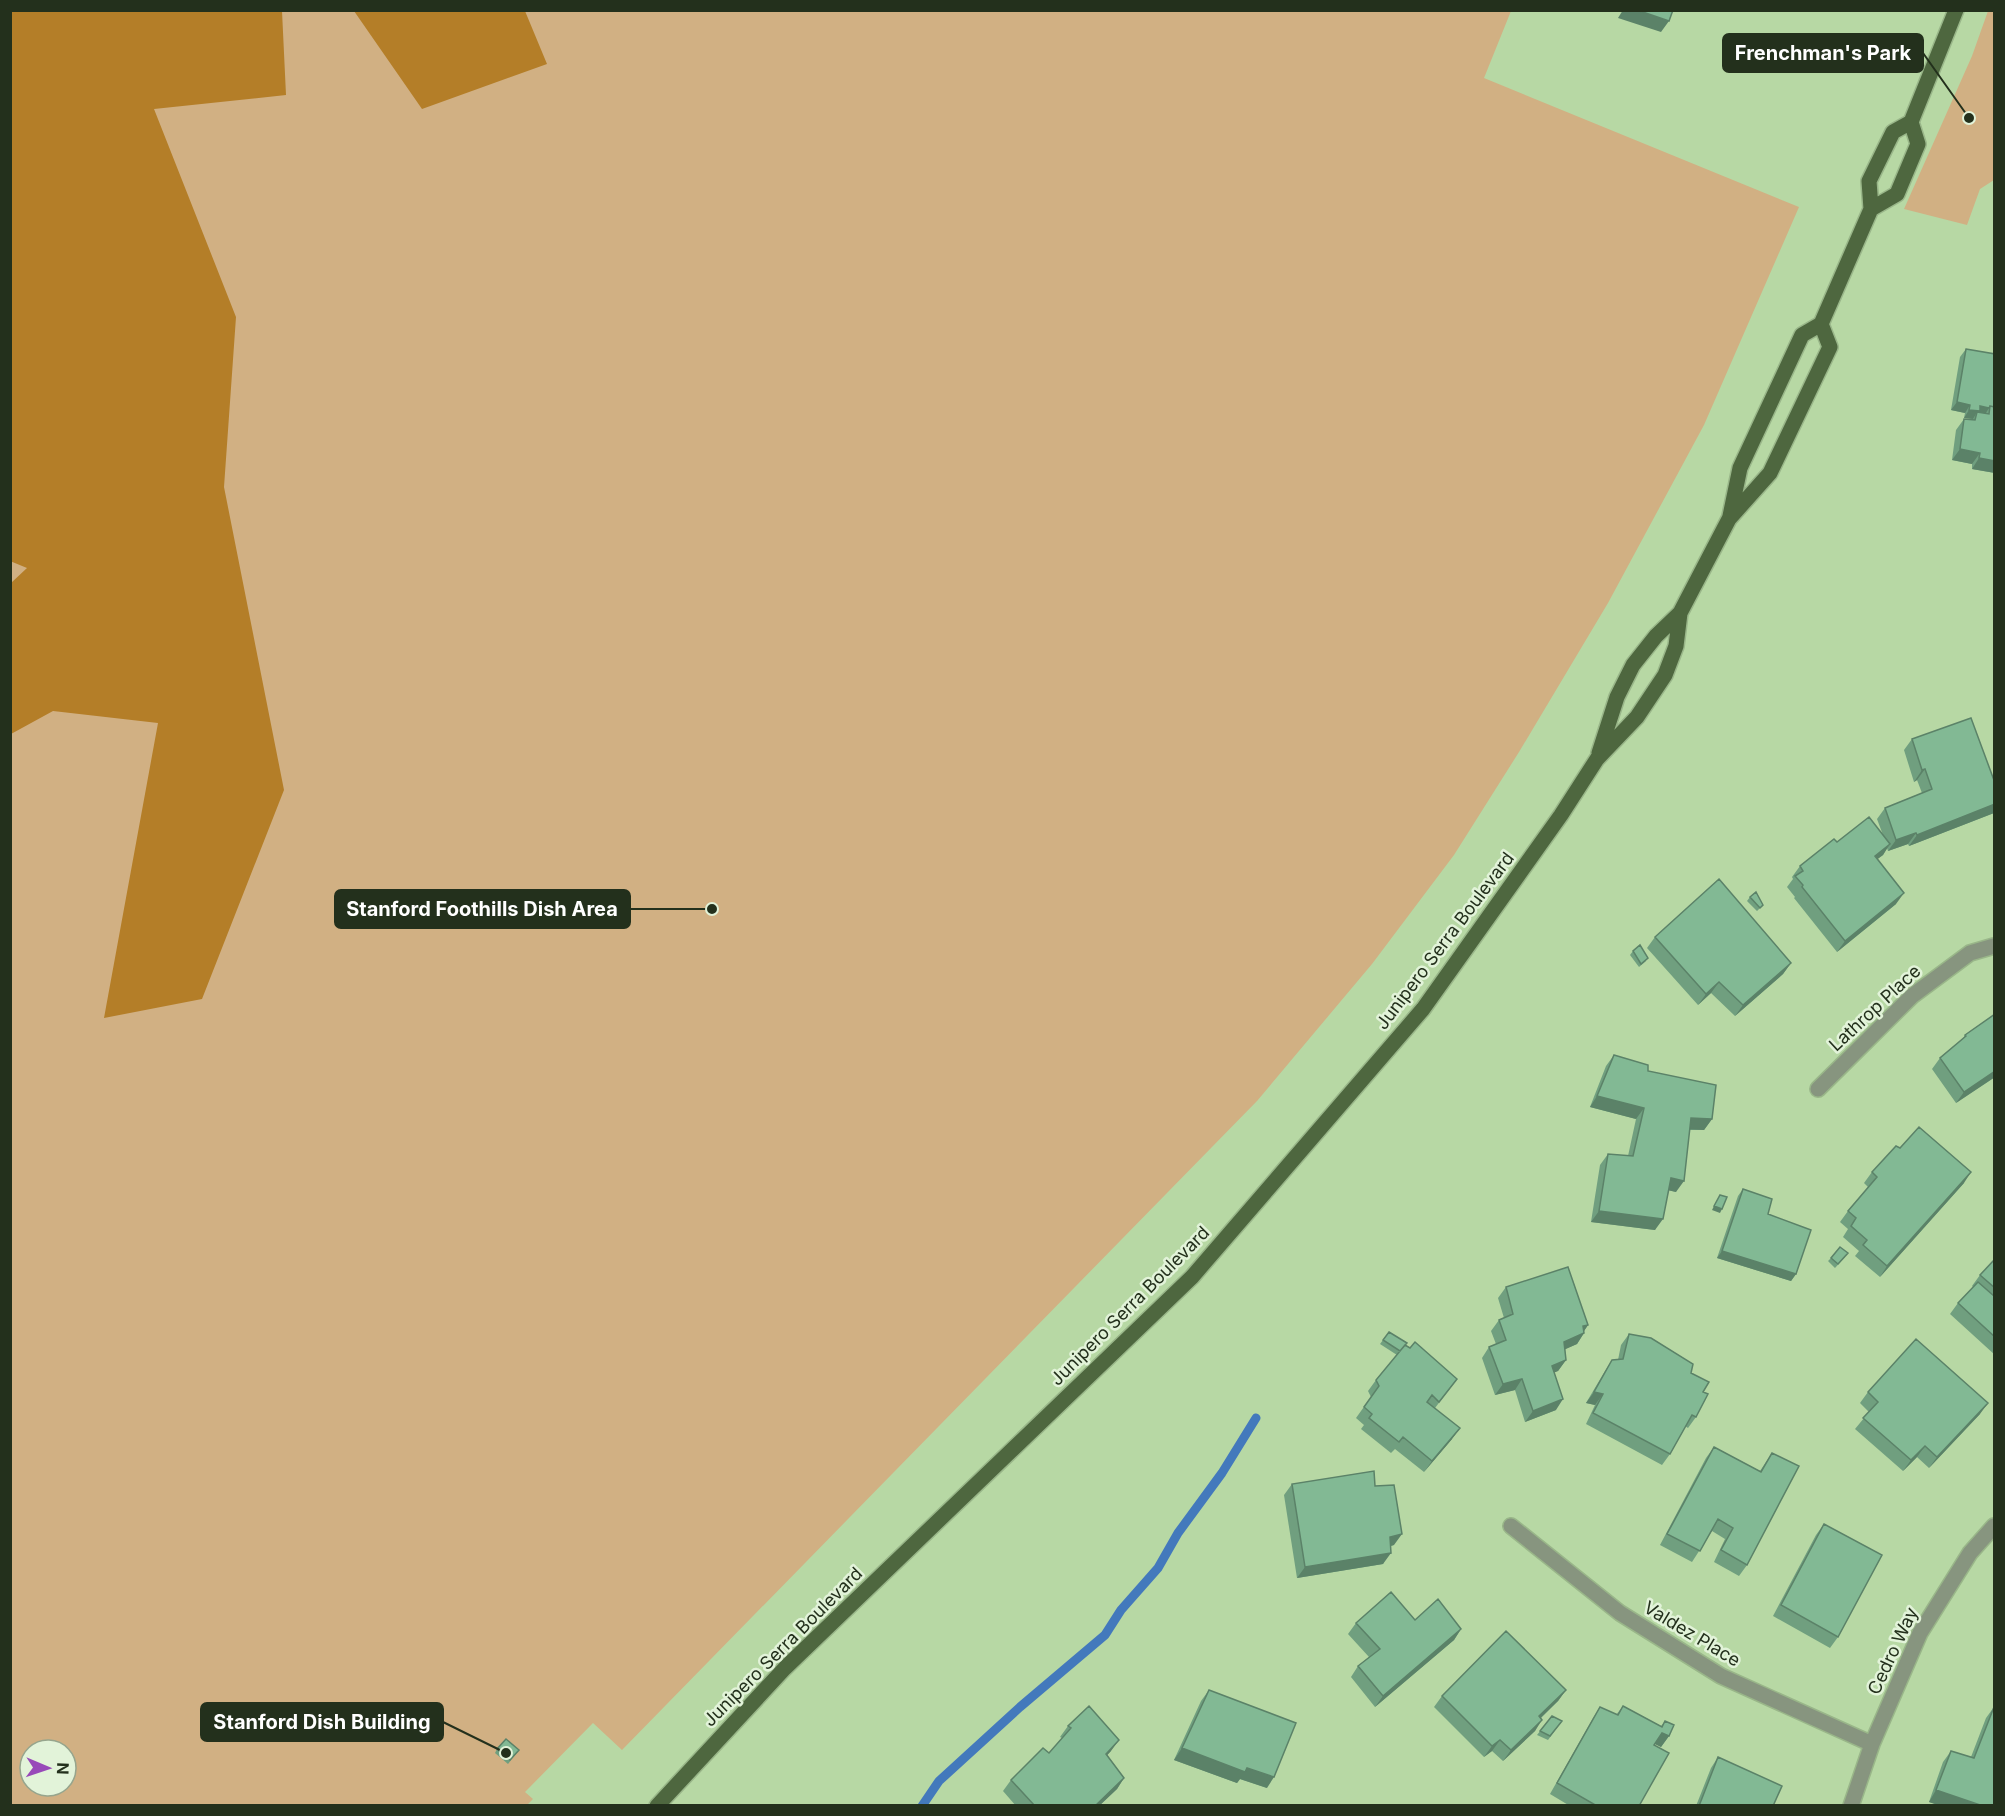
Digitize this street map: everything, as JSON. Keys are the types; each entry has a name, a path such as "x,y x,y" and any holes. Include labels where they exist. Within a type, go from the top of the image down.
{"main road":[{"name":"Junipero Serra Boulevard","path":"1729,519 1740,468 1802,335 1821,324 1870,209 1869,181 1893,132 1911,122 1956,10"},
{"path":"1870,209 1897,194 1918,144 1911,122"},
{"name":"Junipero Serra Boulevard","path":"1597,759 1617,697 1633,665 1656,636 1680,613 1729,519 1770,473 1830,347 1821,324"},
{"name":"Junipero Serra Boulevard","path":"657,1806 785,1668 1192,1276 1423,1009 1562,815 1597,759 1637,717 1665,675 1676,646 1680,613"}],"street":[{"name":"Lathrop Place","path":"1818,1089 1912,996 1970,953 1995,946"},
{"name":"Valdez Place","path":"1511,1526 1620,1614 1721,1676 1872,1744"},
{"name":"Cedro Way","path":"1851,1806 1872,1744 1920,1633 1970,1553 1995,1526"}],"shaded area":[{"path":"11,10 282,11 286,95 154,109 236,317 224,487 284,790 202,999 104,1018 158,723 53,711 11,734 11,583 27,568 10,561"},
{"path":"11,11 1511,11 1484,78 1799,207 1704,425 1608,603 1454,855 1372,964 1257,1101 622,1750 593,1723 525,1792 533,1799 527,1805 11,1806"},
{"path":"354,11 525,11 547,64 422,109"},
{"path":"1988,11 1994,11 1994,180 1980,189 1967,225 1904,209 1972,56"}],"building":[{"path":"1637,10 1673,10 1669,21"},
{"path":"1966,349 1995,354 1995,407 1980,406 1980,411 1969,410 1970,405 1957,402"},
{"path":"1990,406 1995,407 1995,461 1979,458 1980,453 1960,449 1964,419 1975,420 1977,412 1989,414"},
{"path":"1971,718 1995,783 1995,804 1917,835 1916,833 1896,840 1885,808 1932,789 1925,769 1922,770 1912,739"},
{"path":"1869,817 1890,844 1875,856 1904,893 1845,941 1795,876 1803,871 1800,866 1834,839 1837,842"},
{"path":"1719,879 1791,963 1743,1005 1719,982 1706,994 1655,937"},
{"path":"1756,892 1763,905 1760,908 1750,897"},
{"path":"1640,945 1648,958 1641,964 1633,951"},
{"path":"1995,1014 1995,1071 1964,1092 1940,1058 1965,1035"},
{"path":"1614,1055 1648,1065 1648,1071 1716,1085 1712,1119 1691,1118 1684,1181 1671,1178 1663,1219 1599,1211 1608,1154 1633,1156 1644,1108 1597,1096"},
{"path":"1919,1127 1971,1172 1887,1266 1863,1245 1867,1240 1851,1226 1856,1218 1848,1211 1877,1177 1872,1172 1896,1146 1900,1148"},
{"path":"1743,1189 1772,1199 1768,1214 1811,1230 1796,1274 1722,1251"},
{"path":"1720,1195 1727,1197 1722,1209 1714,1206"},
{"path":"1840,1247 1848,1253 1838,1264 1831,1258"},
{"path":"1995,1259 1995,1288 1980,1275"},
{"path":"1568,1267 1588,1325 1583,1326 1584,1333 1564,1342 1566,1360 1552,1366 1563,1399 1533,1411 1522,1379 1503,1384 1489,1347 1506,1340 1499,1320 1513,1314 1506,1287"},
{"path":"1978,1282 1995,1295 1995,1337 1958,1303"},
{"path":"1389,1332 1407,1343 1400,1351 1383,1340"},
{"path":"1629,1334 1651,1338 1693,1364 1691,1373 1709,1382 1703,1392 1708,1394 1696,1417 1692,1415 1670,1454 1593,1413 1603,1394 1594,1392 1612,1360 1623,1359"},
{"path":"1916,1339 1988,1403 1937,1457 1925,1446 1911,1460 1863,1418 1878,1402 1868,1392"},
{"path":"1415,1342 1457,1379 1439,1402 1432,1395 1427,1402 1460,1428 1432,1461 1403,1437 1399,1442 1369,1418 1372,1414 1364,1407 1379,1386 1376,1380 1405,1345 1410,1348"},
{"path":"1714,1447 1761,1472 1772,1453 1799,1466 1747,1565 1721,1550 1733,1528 1718,1519 1700,1551 1667,1534"},
{"path":"1374,1471 1375,1486 1394,1485 1402,1534 1390,1537 1391,1553 1305,1567 1292,1484"},
{"path":"1824,1524 1882,1555 1838,1637 1781,1605"},
{"path":"1391,1592 1415,1620 1438,1599 1461,1629 1383,1696 1358,1666 1380,1649 1356,1623"},
{"path":"1506,1631 1566,1690 1539,1716 1542,1720 1511,1750 1500,1740 1492,1746 1442,1696"},
{"path":"1209,1690 1296,1723 1274,1777 1247,1768 1245,1772 1182,1748"},
{"path":"1089,1706 1119,1740 1106,1754 1124,1778 1095,1806 1035,1806 1011,1780 1043,1748 1049,1753 1071,1728 1068,1726"},
{"path":"1623,1706 1662,1727 1665,1721 1674,1725 1669,1736 1662,1733 1654,1745 1669,1753 1639,1806 1597,1806 1557,1783 1600,1707 1618,1715"},
{"path":"1995,1707 1995,1806 1983,1806 1936,1790 1951,1751 1974,1758"},
{"path":"1552,1716 1562,1721 1550,1736 1540,1731"},
{"path":"506,1739 519,1750 510,1760 497,1749"},
{"path":"1718,1757 1782,1786 1773,1806 1699,1806"}],"waterway":[{"path":"922,1806 939,1781 1020,1707 1105,1635 1121,1610 1158,1568 1178,1533 1222,1473 1256,1418"}],"place":[{"name":"Frenchman's Park","path":"1969,118"},
{"name":"Stanford Foothills Dish Area","path":"712,909"},
{"name":"Stanford Dish Building","path":"506,1753"}]}
